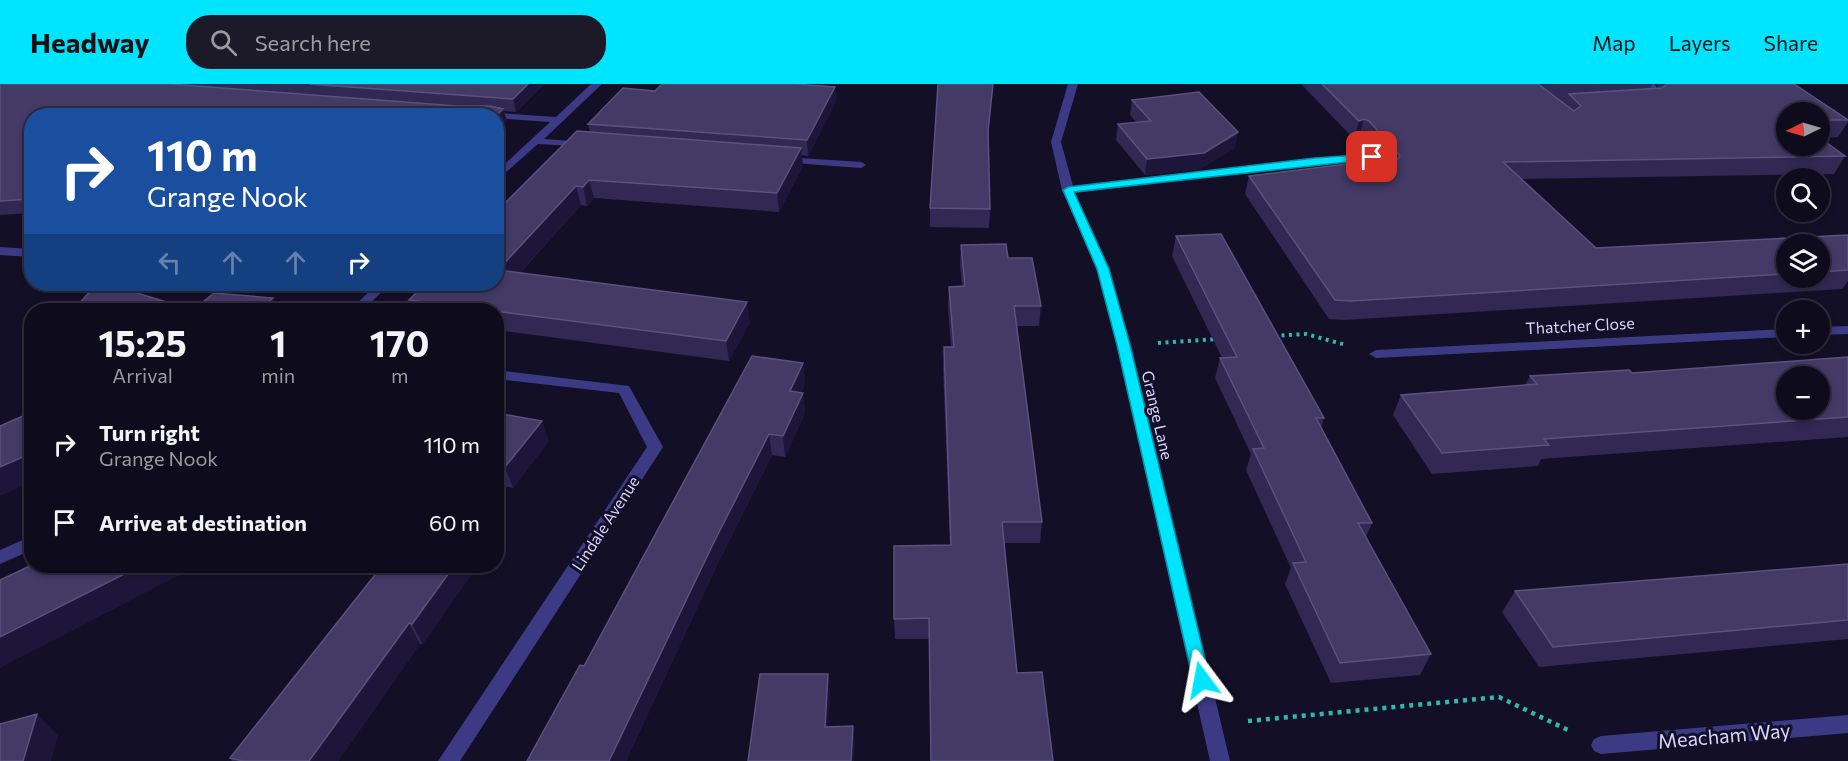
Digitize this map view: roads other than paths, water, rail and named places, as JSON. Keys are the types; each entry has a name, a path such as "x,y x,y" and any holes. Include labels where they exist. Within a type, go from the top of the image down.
{"street":[{"path":"504,171 597,84"},
{"name":"Grange Lane","path":"1073,84 1056,142 1068,190 1103,269 1124,345 1220,761"},
{"path":"1631,103 1650,101 1655,97 1650,84"},
{"path":"504,116 559,120"},
{"path":"536,141 594,145"},
{"path":"1358,142 1388,174"},
{"path":"1068,190 1315,161 1372,157"},
{"path":"769,158 861,165"},
{"path":"0,251 24,252"},
{"path":"364,303 376,291"},
{"path":"1830,331 1848,330"},
{"name":"Thatcher Close","path":"1376,354 1776,334"},
{"name":"Lindale Avenue","path":"448,761 655,447 624,389 504,375"},
{"path":"0,557 24,546"},
{"name":"Meacham Way","path":"1601,745 1848,724"}]}
